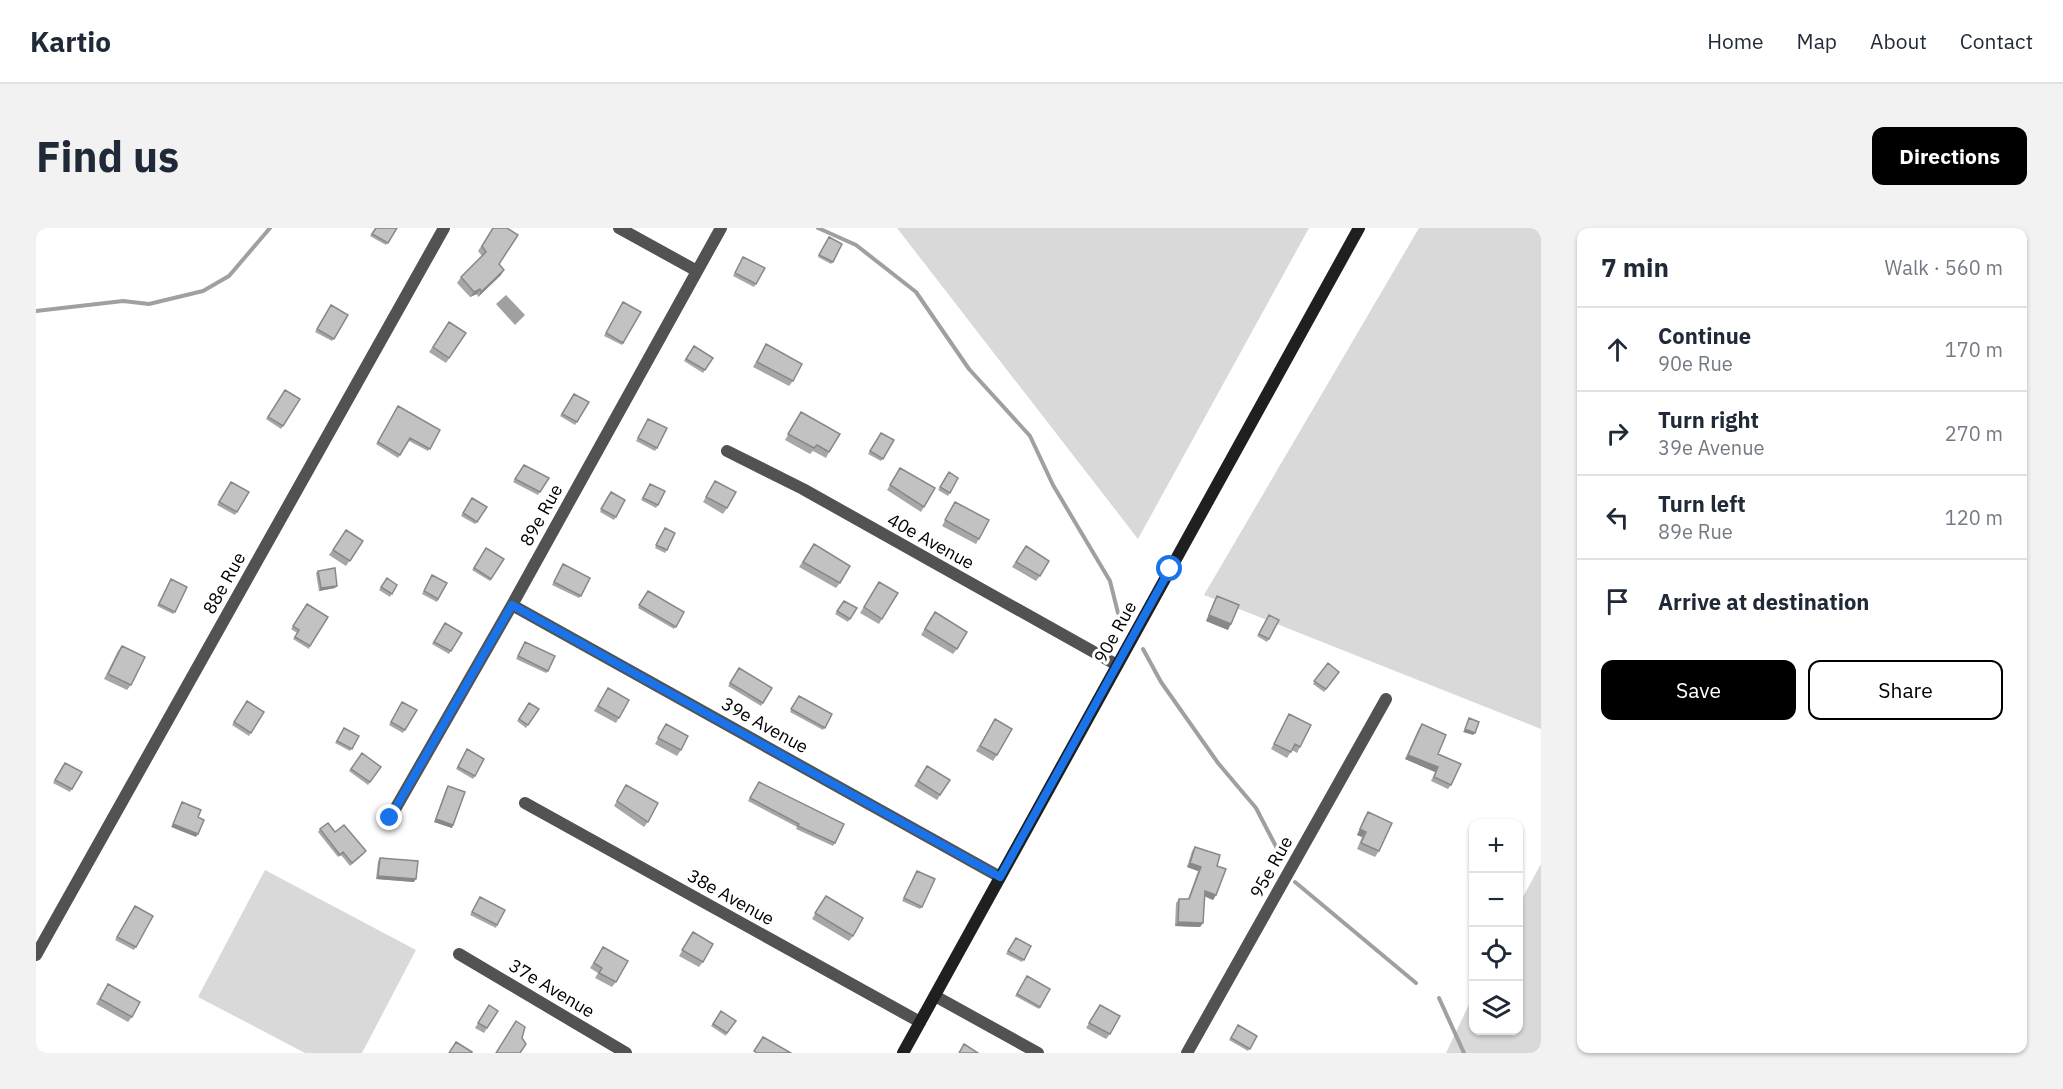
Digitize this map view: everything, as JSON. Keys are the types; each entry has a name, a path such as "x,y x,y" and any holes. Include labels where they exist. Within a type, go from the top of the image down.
{"street":[{"name":"88e Rue","path":"36,955 444,228"},
{"path":"619,228 697,271"},
{"name":"89e Rue","path":"390,818 512,605 721,228"},
{"name":"90e Rue","path":"903,1053 1359,228"},
{"name":"40e Avenue","path":"727,451 803,489 1117,666"},
{"name":"39e Avenue","path":"512,605 1000,877"},
{"name":"95e Rue","path":"1187,1053 1386,699"},
{"name":"38e Avenue","path":"525,803 920,1022"},
{"name":"37e Avenue","path":"459,954 626,1053"},
{"path":"934,996 1038,1053"}],"shaded area":[{"path":"897,228 1309,228 1138,539"},
{"path":"1419,228 1535,228 1541,232 1541,729 1204,595"},
{"path":"506,295 525,315 515,325 496,304"},
{"path":"1541,864 1541,1053 1446,1053 1469,1004 1469,1035 1523,1035 1523,897"},
{"path":"265,870 416,950 362,1053 305,1053 198,997"}],"building":[{"path":"376,228 397,228 388,243 372,234"},
{"path":"493,228 507,228 518,235 499,264 504,270 481,292 480,289 474,292 461,277 486,252 482,246"},
{"path":"829,237 842,244 833,262 819,255"},
{"path":"743,257 765,268 756,284 735,273"},
{"path":"623,302 641,312 623,343 606,333"},
{"path":"331,305 348,315 334,339 317,329"},
{"path":"449,322 466,333 449,358 433,347"},
{"path":"766,344 802,364 793,381 757,362"},
{"path":"694,346 713,358 705,370 686,359"},
{"path":"285,390 300,399 283,426 268,417"},
{"path":"574,394 589,402 577,422 562,414"},
{"path":"398,406 440,430 430,449 410,438 400,455 378,442"},
{"path":"801,412 840,434 829,452 817,445 814,448 788,434"},
{"path":"648,419 667,428 657,448 638,438"},
{"path":"881,433 894,440 883,459 870,451"},
{"path":"524,465 549,478 540,492 515,479"},
{"path":"900,468 935,488 924,507 890,485"},
{"path":"949,472 958,478 950,493 940,487"},
{"path":"715,481 736,492 727,508 706,497"},
{"path":"231,482 249,492 237,512 219,502"},
{"path":"650,484 665,491 658,505 643,498"},
{"path":"611,492 625,500 616,517 601,509"},
{"path":"472,498 487,507 477,522 463,513"},
{"path":"955,502 989,520 979,539 945,520"},
{"path":"665,528 675,533 667,550 656,545"},
{"path":"346,530 363,541 350,561 333,550"},
{"path":"814,544 850,566 840,583 803,562"},
{"path":"1026,546 1049,561 1040,576 1016,562"},
{"path":"486,548 504,559 491,579 474,568"},
{"path":"563,564 590,578 581,596 554,582"},
{"path":"335,568 337,586 321,588 318,571"},
{"path":"432,575 447,583 438,599 424,591"},
{"path":"387,578 397,585 392,594 381,587"},
{"path":"171,579 187,587 175,612 159,604"},
{"path":"879,582 898,593 882,619 864,607"},
{"path":"648,591 684,612 676,627 639,605"},
{"path":"1217,596 1239,605 1231,624 1209,615"},
{"path":"844,601 857,608 850,619 837,611"},
{"path":"307,604 328,617 310,646 295,637 299,630 293,626"},
{"path":"935,612 967,632 957,649 925,629"},
{"path":"1269,615 1279,620 1269,639 1259,634"},
{"path":"445,623 462,633 451,651 434,642"},
{"path":"525,642 555,656 548,671 518,656"},
{"path":"122,646 145,657 131,685 108,674"},
{"path":"1328,663 1339,672 1326,689 1314,681"},
{"path":"739,668 772,688 763,703 730,683"},
{"path":"608,688 629,700 619,718 598,706"},
{"path":"799,696 832,714 825,728 791,709"},
{"path":"247,701 264,712 251,733 234,722"},
{"path":"402,702 417,710 405,730 391,722"},
{"path":"529,703 539,709 528,725 519,719"},
{"path":"1289,714 1311,725 1300,747 1295,744 1291,752 1274,744"},
{"path":"1469,718 1479,722 1475,733 1465,729"},
{"path":"995,719 1012,729 997,755 980,746"},
{"path":"666,724 688,736 681,750 658,738"},
{"path":"1422,724 1446,735 1438,754 1461,764 1451,785 1434,777 1438,767 1408,755"},
{"path":"344,728 359,736 352,749 337,741"},
{"path":"467,749 484,759 475,776 458,767"},
{"path":"362,753 381,767 370,782 351,769"},
{"path":"65,763 82,772 72,789 55,780"},
{"path":"927,766 950,780 940,795 918,781"},
{"path":"759,782 844,824 835,843 798,826 799,824 750,798"},
{"path":"626,785 658,803 648,822 617,801"},
{"path":"448,786 465,792 453,825 436,819"},
{"path":"182,802 201,810 198,817 204,820 198,834 173,824"},
{"path":"1368,812 1392,823 1379,851 1361,843 1366,832 1360,829"},
{"path":"328,823 335,832 344,825 366,851 352,863 343,852 340,855 320,829"},
{"path":"1195,847 1220,855 1217,866 1226,869 1216,895 1205,891 1203,923 1178,922 1179,899 1189,899 1201,867 1190,863"},
{"path":"380,858 418,861 416,879 378,876"},
{"path":"917,871 935,879 922,907 904,898"},
{"path":"826,896 863,918 853,936 815,913"},
{"path":"480,897 505,910 497,925 472,912"},
{"path":"135,906 153,916 136,947 117,937"},
{"path":"693,932 713,944 703,962 682,950"},
{"path":"1016,938 1031,946 1024,960 1008,951"},
{"path":"603,947 628,961 616,982 599,973 602,968 594,963"},
{"path":"1027,976 1050,989 1040,1007 1017,994"},
{"path":"108,984 140,1002 132,1017 100,999"},
{"path":"489,1005 498,1011 487,1028 478,1023"},
{"path":"1100,1005 1120,1016 1110,1034 1089,1023"},
{"path":"721,1011 736,1021 727,1033 713,1024"},
{"path":"516,1021 525,1027 522,1038 526,1044 520,1053 496,1053"},
{"path":"1238,1025 1257,1036 1250,1049 1231,1038"},
{"path":"763,1037 791,1053 757,1053 754,1051"},
{"path":"456,1042 472,1052 449,1053"},
{"path":"964,1044 978,1053 959,1053"}],"waterway":[{"path":"36,311 123,301 149,304 203,291 229,276 270,228"},
{"path":"818,228 856,245 916,292 969,369 1030,436 1053,485 1110,581 1118,613"},
{"path":"1143,649 1161,682 1218,763 1256,808 1283,860"},
{"path":"1295,882 1416,983"},
{"path":"1439,998 1464,1053"}],"route":[{"path":"390,818 512,605 1000,877 1170,569"}]}
